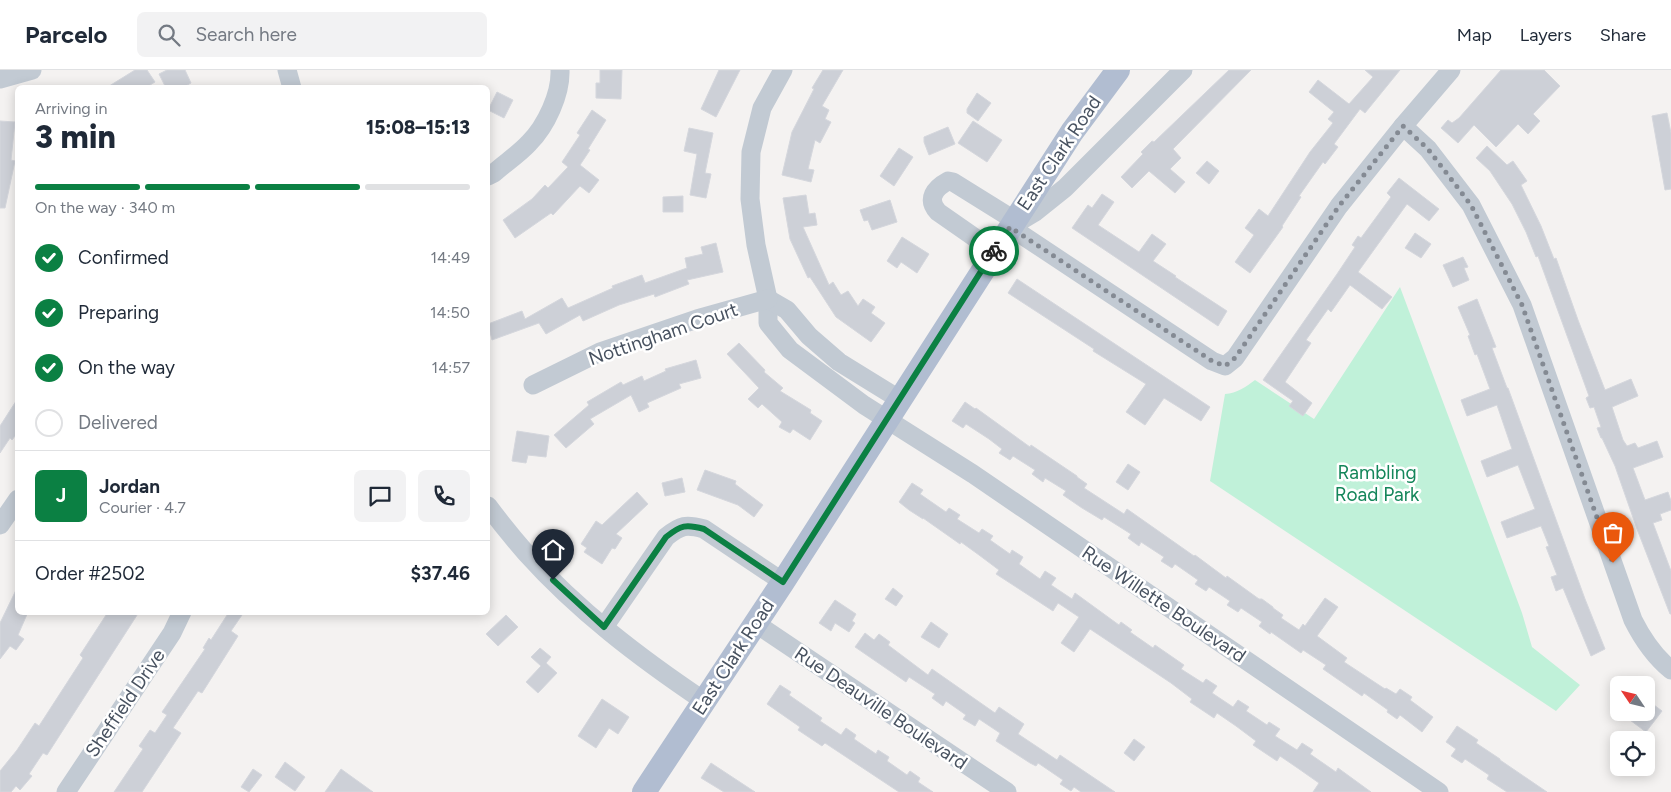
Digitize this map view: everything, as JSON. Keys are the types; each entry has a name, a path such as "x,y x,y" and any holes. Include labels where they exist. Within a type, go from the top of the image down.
{"main road":[{"name":"East Clark Road","path":"644,792 783,582 994,250 1072,132 1118,70"}],"street":[{"path":"0,79 32,70"},
{"path":"287,70 291,85"},
{"path":"490,175 530,142 552,110 560,70"},
{"name":"Rue Willette Boulevard","path":"783,70 762,108 751,152 750,199 756,245 768,299 768,323 790,350 825,378 973,474 1439,792"},
{"path":"1012,223 1035,212 1065,188 1183,70"},
{"path":"994,250 938,212 933,206 932,197 938,187 948,181 953,182 1212,361 1225,366 1235,358 1339,206 1451,70"},
{"path":"1403,126 1428,149 1471,205 1522,305 1633,620 1644,641 1660,661 1671,670"},
{"path":"768,299 787,310 809,336 839,362 899,399"},
{"name":"Nottingham Court","path":"533,385 600,352 697,319 768,299"},
{"path":"0,525 15,503"},
{"path":"490,508 527,554 566,593 646,661 704,701"},
{"path":"604,627 666,537 678,528 690,525 704,529 783,582"},
{"name":"Sheffield Drive","path":"66,792 172,633 181,615"},
{"name":"Rue Deauville Boulevard","path":"755,623 1007,792"}],"green space":[{"name":"Rambling Road Park","path":"1400,287 1522,613 1532,647 1580,685 1556,711 1210,481 1225,394 1241,389 1255,380 1314,419"}],"building":[{"path":"135,70 147,70 155,82 150,85 111,85"},
{"path":"167,70 185,70 191,83 187,85 164,85 159,74"},
{"path":"600,70 622,70 621,99 596,98 596,83 600,83"},
{"path":"719,70 740,70 716,117 701,109"},
{"path":"823,70 843,70 822,106 829,110 825,119 831,122 820,143 815,140 808,169 814,170 811,182 782,175 792,132 814,89 812,88"},
{"path":"1229,70 1251,70 1173,149 1181,158 1170,169 1185,182 1175,193 1149,171 1132,188 1121,177 1143,154 1141,152 1152,141 1154,142"},
{"path":"1365,70 1400,70 1365,113 1360,109 1334,144 1338,147 1325,164 1323,162 1299,196 1301,197 1283,227 1250,273 1235,262 1254,235 1245,228 1259,209 1268,216 1310,152 1333,123 1328,119 1334,112 1309,92 1318,80 1349,104 1373,77"},
{"path":"1501,70 1544,70 1560,86 1533,114 1540,121 1528,134 1518,124 1496,147 1474,125 1458,143 1441,128 1448,120 1452,123 1459,118"},
{"path":"497,92 513,100 504,118 490,111 490,106"},
{"path":"977,93 991,103 978,121 967,113 967,109"},
{"path":"592,110 606,120 580,165 599,180 589,193 580,186 553,215 551,213 515,238 503,220 532,199 545,185 548,188 568,167 562,162 580,135 577,133"},
{"path":"1667,113 1671,133 1671,189 1665,190 1652,116"},
{"path":"0,121 15,122 11,160 15,161 5,208 0,208"},
{"path":"973,121 1002,140 987,162 958,143"},
{"path":"948,127 955,144 929,155 924,137"},
{"path":"689,128 713,133 705,173 711,174 706,198 690,195 697,154 684,151"},
{"path":"1487,146 1507,165 1513,161 1527,181 1521,185 1541,226 1554,259 1556,258 1605,390 1631,379 1638,396 1612,407 1623,440 1627,446 1635,443 1638,448 1657,441 1663,457 1633,468 1645,500 1668,492 1671,501 1671,510 1660,514 1662,520 1653,523 1671,571 1671,614 1637,529 1615,466 1597,428 1601,427 1594,407 1590,408 1586,398 1589,396 1538,256 1536,257 1512,204 1490,171 1476,158"},
{"path":"899,148 913,157 894,186 880,176"},
{"path":"1207,161 1219,171 1209,184 1196,173"},
{"path":"1399,178 1439,209 1429,221 1407,204 1358,272 1392,297 1382,309 1350,285 1331,312 1328,309 1306,340 1311,343 1285,382 1312,403 1303,416 1289,406 1293,401 1263,380 1355,247 1352,245 1358,236 1361,238 1391,197 1387,193"},
{"path":"1102,194 1114,202 1098,225 1139,252 1152,234 1166,244 1153,261 1227,311 1218,326 1072,228 1088,205 1092,208"},
{"path":"806,195 809,214 815,213 817,225 803,227 829,285 833,282 841,295 848,291 858,306 863,299 875,307 871,313 885,323 871,342 836,317 810,277 808,278 790,239 783,198"},
{"path":"683,196 683,212 663,212 663,197"},
{"path":"890,200 897,222 872,230 868,220 864,221 860,210"},
{"path":"1415,233 1431,244 1421,258 1405,248"},
{"path":"902,237 929,254 917,273 901,262 897,268 887,261"},
{"path":"716,243 723,272 687,280 689,284 655,297 654,294 619,305 583,321 580,315 546,334 539,323 492,340 490,323 522,311 525,319 562,298 568,308 613,288 612,286 642,275 645,283 687,268 685,258 703,254 701,247"},
{"path":"1463,257 1468,267 1464,268 1469,280 1453,287 1443,265"},
{"path":"1017,279 1210,407 1201,421 1164,398 1145,425 1126,412 1146,384 1093,351 1094,349 1008,293"},
{"path":"1477,299 1496,347 1492,348 1605,649 1591,656 1563,588 1556,591 1551,577 1557,575 1546,547 1549,546 1541,526 1507,538 1501,522 1535,509 1518,465 1487,477 1481,461 1512,449 1497,405 1467,416 1461,400 1490,389 1477,354 1475,355 1468,336 1470,335 1458,307"},
{"path":"739,343 765,370 764,372 783,388 780,391 811,410 810,413 822,421 810,440 793,429 790,433 779,427 782,422 762,404 758,408 748,399 759,388 727,354"},
{"path":"696,360 701,378 679,384 681,388 647,403 649,407 639,412 631,395 590,419 594,424 566,448 554,435 589,405 587,402 621,382 623,385 642,376 644,381 666,371 665,369"},
{"path":"965,402 1030,447 1031,445 1077,476 1087,484 1084,488 1124,514 1127,509 1226,578 1227,576 1259,599 1262,599 1283,615 1281,618 1299,630 1303,624 1305,626 1325,598 1338,607 1317,636 1347,658 1344,662 1385,689 1396,694 1400,689 1412,697 1410,700 1433,717 1422,732 1400,715 1397,719 1364,693 1362,696 1323,669 1326,665 1303,650 1301,653 1271,632 1270,634 1259,626 1262,622 1241,608 1238,612 1227,605 1230,601 1209,587 1206,591 1195,584 1198,580 1175,564 1172,568 1161,561 1164,557 1141,542 1139,546 1128,538 1131,534 1104,517 1102,520 1082,508 1063,495 1066,491 1045,478 1043,482 1032,474 1035,470 1013,456 1010,460 999,453 1002,449 989,439 966,424 963,428 952,421"},
{"path":"15,403 15,436 12,440 10,438 0,453 0,426"},
{"path":"517,431 549,436 546,457 528,455 526,463 512,461"},
{"path":"1128,464 1140,472 1128,490 1116,482"},
{"path":"705,470 736,481 735,484 763,505 754,517 738,505 697,490"},
{"path":"682,478 685,492 665,496 662,483"},
{"path":"912,483 923,490 920,494 946,512 949,508 960,515 957,519 979,533 982,529 993,536 990,540 1010,554 1012,550 1023,557 1019,564 1040,579 1045,571 1056,578 1051,585 1072,599 1075,593 1119,625 1121,622 1132,630 1130,632 1153,648 1155,645 1184,665 1181,669 1203,683 1206,679 1217,686 1212,693 1233,707 1238,700 1249,707 1246,711 1267,725 1269,722 1280,729 1275,736 1297,750 1302,743 1313,750 1310,754 1336,772 1338,768 1371,792 1313,792 1319,783 1280,756 1277,761 1253,745 1256,741 1236,726 1217,713 1214,718 1190,702 1192,699 1171,683 1090,629 1074,652 1061,643 1079,617 1058,603 1053,611 996,574 999,570 961,542 960,544 899,502"},
{"path":"637,492 648,504 616,534 622,538 615,549 612,548 602,564 584,552 587,548 581,544 596,521 602,525"},
{"path":"893,588 903,596 896,606 885,599"},
{"path":"15,592 15,615 27,615 18,635 24,639 16,650 10,646 0,659 0,623"},
{"path":"835,600 856,614 852,621 855,623 849,632 835,623 831,631 819,623"},
{"path":"106,615 137,615 47,755 43,753 29,774 32,776 20,790 16,786 11,792 0,792 0,771 35,723 39,726 83,658 80,655"},
{"path":"227,615 242,615 231,631 238,636 202,693 198,691 173,728 181,733 142,792 114,792 143,749 139,746 150,730 155,733 167,715 162,712 205,649 203,648 209,638 211,640"},
{"path":"506,615 518,627 498,646 486,634"},
{"path":"931,622 948,634 939,648 921,637"},
{"path":"865,633 874,640 879,634 890,642 888,645 928,675 932,669 995,713 999,707 1024,724 1018,734 1057,760 1060,755 1115,792 1081,792 1074,787 1071,791 1060,784 1063,780 1038,763 1036,766 1030,763 996,741 1000,733 979,719 975,726 963,719 966,715 946,701 943,706 932,698 935,694 909,677 906,682 855,647"},
{"path":"540,648 551,657 546,663 557,673 538,693 526,682 541,666 531,657"},
{"path":"780,685 791,692 789,695 822,718 820,721 841,735 846,728 856,735 854,739 876,754 878,750 889,757 887,761 907,775 910,771 920,778 918,782 933,792 899,792 825,743 822,746 798,730 800,727 767,704"},
{"path":"602,699 629,717 618,734 609,728 596,748 578,736"},
{"path":"1655,706 1662,711 1655,720"},
{"path":"1631,721 1654,721 1647,731"},
{"path":"1457,726 1478,740 1476,743 1547,792 1507,792 1487,779 1489,775 1465,759 1462,763 1451,756 1456,749 1446,742"},
{"path":"1134,739 1145,747 1134,761 1124,753"},
{"path":"285,762 305,777 295,791 275,777"},
{"path":"711,763 755,792 724,792 701,778"},
{"path":"253,769 262,775 249,792 241,787"},
{"path":"341,769 373,792 325,792"}],"way so far":[{"path":"994,251 1010,227 1212,361 1225,366 1235,358 1339,206 1403,126 1428,149 1471,205 1522,305 1613,563"}],"route":[{"path":"553,580 604,627 666,537 678,528 690,525 704,529 783,582 994,251"}]}
